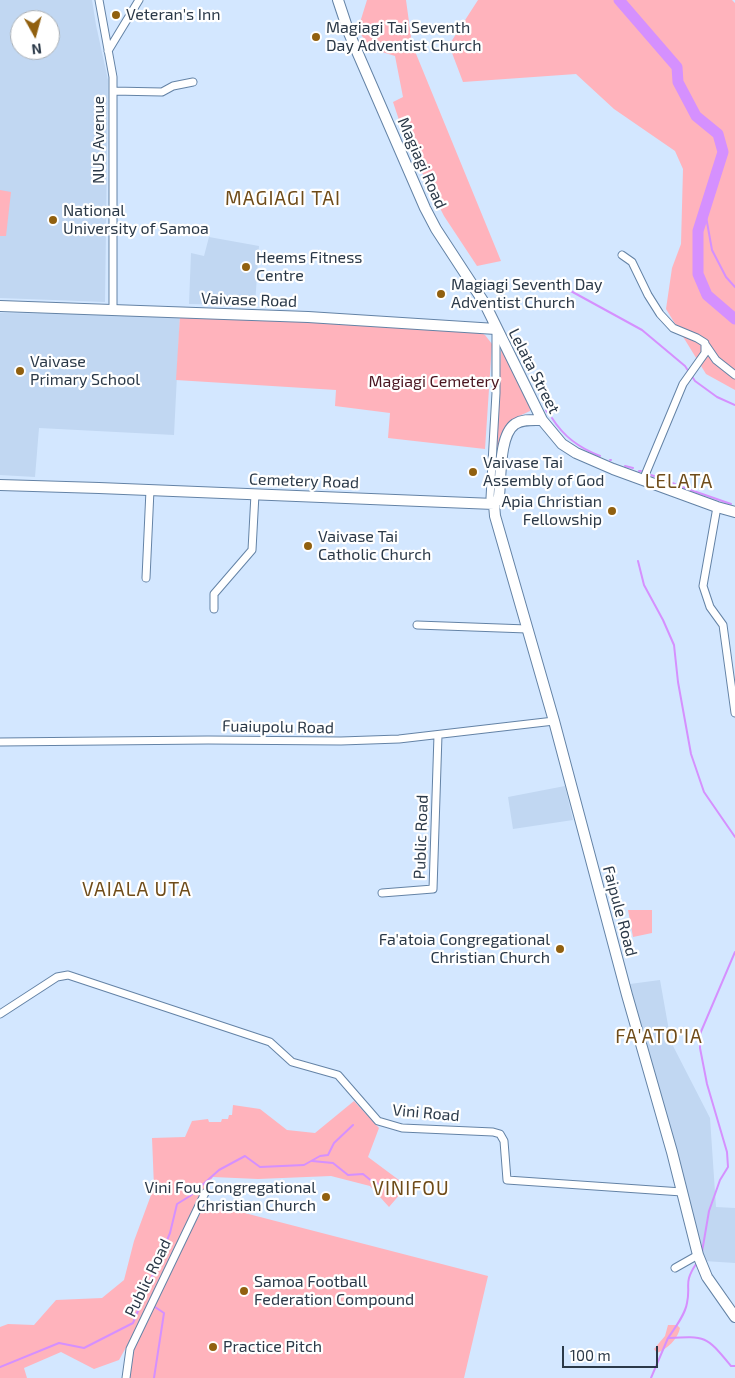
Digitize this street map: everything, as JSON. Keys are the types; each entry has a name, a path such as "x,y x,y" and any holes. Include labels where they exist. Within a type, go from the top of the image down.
{"street":[{"name":"NUS Avenue","path":"99,0 113,77 113,311"},
{"path":"108,50 139,0"},
{"name":"Magiagi Road","path":"338,0 349,33 425,208 436,229 485,304 496,329"},
{"path":"113,91 162,92 173,86 193,82"},
{"path":"622,255 632,262 656,308 673,328 697,338 705,344 716,360 735,375"},
{"name":"Vaivase Road","path":"0,306 308,317 496,329"},
{"path":"496,329 496,384 490,498 494,504 499,496 501,461 509,431 514,425 521,422 542,420"},
{"name":"Lelata Street","path":"496,329 503,339 542,420 562,444 602,465 735,512"},
{"path":"643,480 683,384 705,353 705,344"},
{"name":"Cemetery Road","path":"0,485 494,504"},
{"path":"146,578 150,490"},
{"path":"214,609 214,594 252,550 254,494"},
{"name":"Faipule Road","path":"494,504 494,514 554,721 698,1255 706,1276 735,1317"},
{"path":"717,507 703,586 710,607 723,625 735,713"},
{"path":"417,625 527,629"},
{"name":"Fuaiupolu Road","path":"0,742 208,740 341,742 399,739 554,721"},
{"name":"Public Road","path":"382,893 433,889 438,735"},
{"name":"Vini Road","path":"0,1014 57,977 68,975 270,1042 292,1062 338,1075 378,1122 402,1128 493,1132 500,1134 504,1140 507,1180 682,1192"},
{"name":"Public Road","path":"126,1378 130,1349 205,1193"},
{"path":"675,1268 698,1255"}],"shaded area":[{"name":"National University of Samoa","path":"0,0 92,0 108,80 105,302 0,298"},
{"path":"209,237 259,246 255,305 189,304 191,253 204,256"},
{"path":"0,313 180,315 174,435 39,428 35,477 0,475"},
{"path":"565,786 573,820 513,829 508,797"},
{"path":"660,980 671,1042 710,1118 716,1207 735,1208 735,1263 704,1261 630,984"}],"green space":[{"path":"367,0 406,0 412,44 501,261 477,266 444,216 406,141 393,102 403,97 395,56 369,48 358,29"},
{"path":"478,0 732,0 735,3 735,390 706,374 666,309 672,268 681,244 683,169 675,151 614,109 576,74 463,82 449,45"},
{"path":"0,190 11,192 6,236 0,236"},
{"name":"Magiagi Cemetery","path":"180,315 476,330 485,335 492,344 485,449 388,438 390,413 335,406 336,390 176,380"},
{"path":"501,350 503,350 530,411 515,418 505,427 495,495 494,494"},
{"path":"628,910 652,910 652,933 633,937"},
{"path":"354,1101 379,1128 368,1157 407,1186 389,1207 370,1186 331,1176 258,1179 213,1177 199,1197 169,1269 206,1203 488,1276 464,1378 123,1378 143,1317 119,1360 94,1369 61,1352 24,1368 27,1378 0,1378 0,1327 8,1324 34,1325 56,1300 102,1298 124,1280 134,1241 154,1187 152,1138 185,1137 192,1121 208,1119 209,1122 221,1122 222,1119 228,1119 229,1115 232,1115 233,1105 260,1109 287,1130 315,1133"},
{"path":"668,1325 677,1325 680,1328 679,1332 672,1343 657,1353 654,1349 665,1336"}],"waterway":[{"path":"619,0 677,67 678,82 696,116 718,134 723,152 698,231 698,274 707,295 735,319"},
{"path":"705,211 712,250 726,277 735,287"},
{"path":"569,290 642,330 685,366 695,381 717,397 735,405"},
{"path":"552,418 573,441 600,456"},
{"path":"625,466 633,468"},
{"path":"651,475 675,484"},
{"path":"682,487 731,504"},
{"path":"638,561 644,585 674,645 678,682 691,754 704,792 735,837"},
{"path":"702,1252 709,1211 720,1180 728,1167 727,1152 707,1084 700,1048 700,1034 735,952"},
{"path":"0,1367 59,1343 84,1348 133,1323 170,1233 177,1204 190,1196 219,1170 245,1156 260,1167 304,1165 320,1156 328,1155 334,1143 353,1125"},
{"path":"312,1161 333,1163 348,1175 363,1174 373,1182 392,1189"},
{"path":"668,1338 686,1308 688,1280 696,1264"},
{"path":"154,1378 164,1313 155,1307"},
{"path":"651,1378 668,1338 691,1337 705,1340 731,1366 735,1366"}],"place":[{"name":"Veteran's Inn","path":"116,15"},
{"name":"Magiagi Tai Seventh Day Adventist Church","path":"316,37"},
{"name":"National University of Samoa","path":"53,220"},
{"name":"Heems Fitness Centre","path":"246,267"},
{"name":"Magiagi Seventh Day Adventist Church","path":"441,294"},
{"name":"Vaivase Primary School","path":"20,371"},
{"name":"Vaivase Tai Assembly of God","path":"473,472"},
{"name":"Apia Christian Fellowship","path":"612,511"},
{"name":"Vaivase Tai Catholic Church","path":"308,546"},
{"name":"Fa'atoia Congregational Christian Church","path":"560,949"},
{"name":"Vini Fou Congregational Christian Church","path":"326,1197"},
{"name":"Samoa Football Federation Compound","path":"244,1291"},
{"name":"Practice Pitch","path":"213,1347"}],"district":[{"name":"MAGIAGI TAI","path":"283,199"},
{"name":"LELATA","path":"679,482"},
{"name":"VAIALA UTA","path":"137,890"},
{"name":"FA'ATO'IA","path":"659,1037"},
{"name":"VINIFOU","path":"411,1189"}]}
